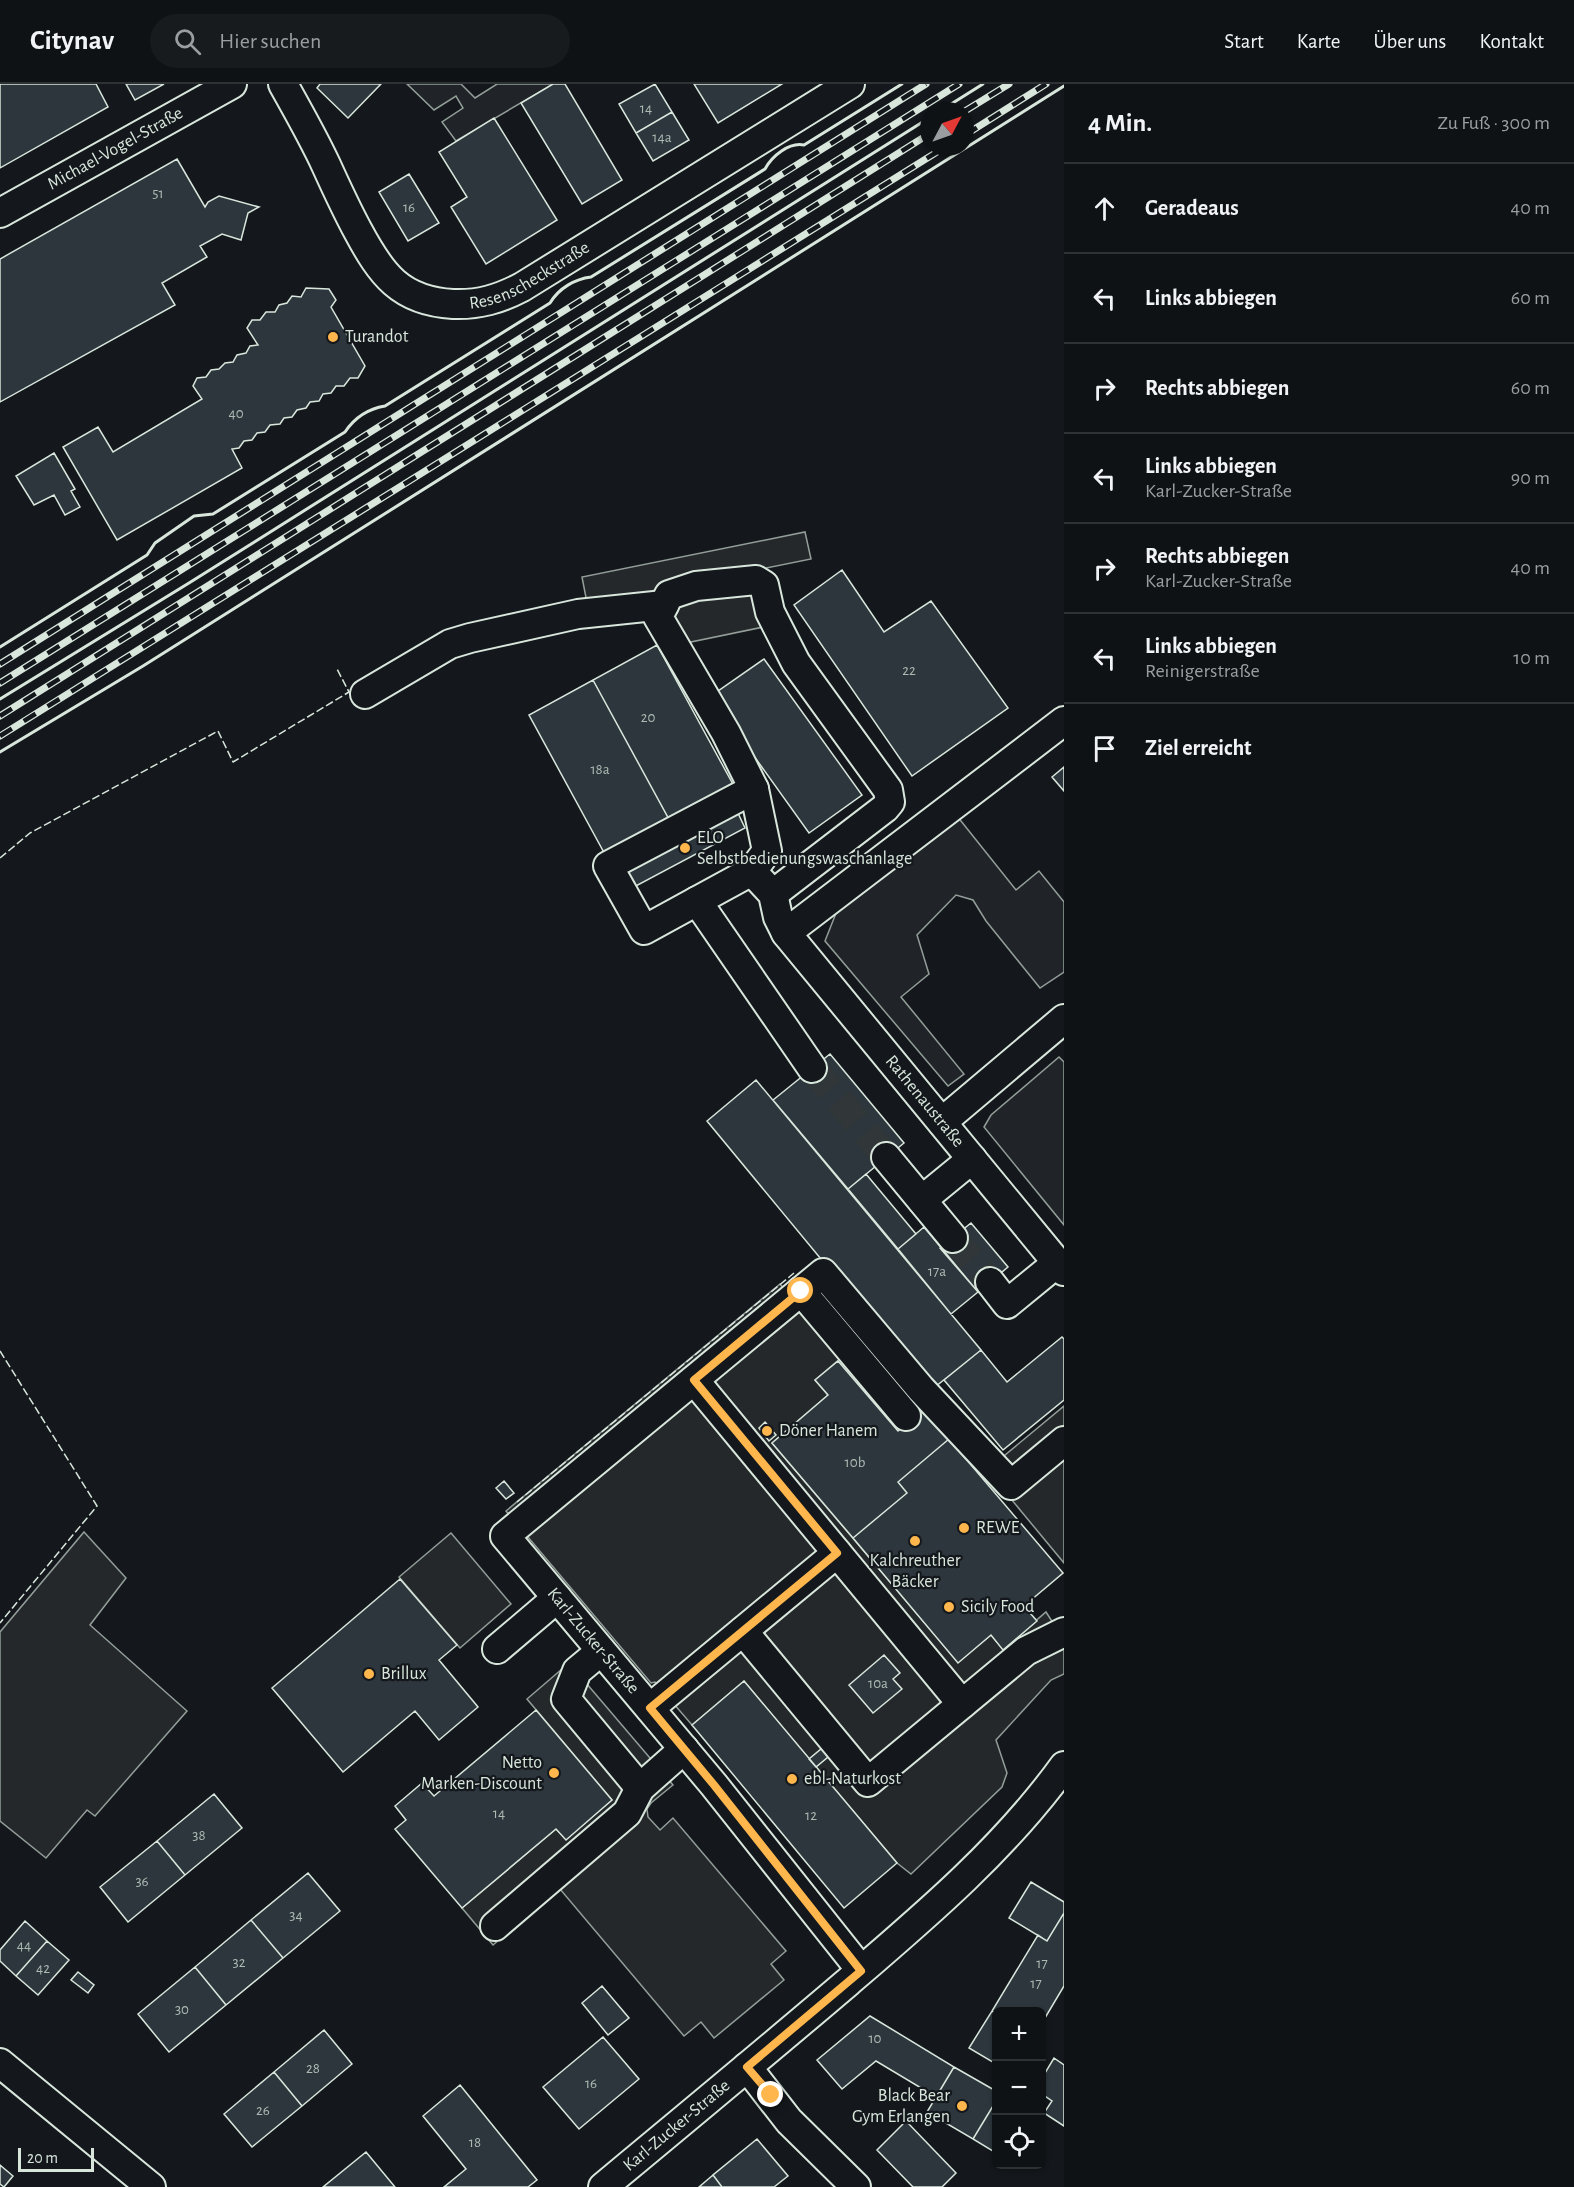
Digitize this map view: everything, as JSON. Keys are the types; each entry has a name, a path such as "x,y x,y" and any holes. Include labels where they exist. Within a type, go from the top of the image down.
{"street":[{"name":"Michael-Vogel-Straße","path":"0,213 232,84"},
{"name":"Resenscheckstraße","path":"283,84 318,148 351,217 383,272 392,282 414,296 441,303 464,305 480,304 496,299 522,286 850,84"},
{"path":"752,871 773,894 885,808 890,802 888,789 796,663 770,612 764,585 756,580 696,586 669,595 658,617 726,734 754,789 767,851 752,871 644,930 608,866 754,789"},
{"path":"365,694 450,644 470,638 578,614 664,605"},
{"path":"786,933 1064,721"},
{"name":"Rathenaustraße","path":"773,894 778,917 786,933 1061,1267"},
{"path":"697,901 812,1068"},
{"path":"942,1122 1064,1019"},
{"path":"886,1157 953,1238"},
{"path":"922,1200 972,1159"},
{"path":"990,1282 1008,1304 1061,1267"},
{"path":"962,1704 694,1380 823,1273 921,1389 1011,1485 1064,1441"},
{"path":"801,1291 906,1416"},
{"name":"Karl-Zucker-Straße","path":"694,1380 506,1536 684,1749 861,1971"},
{"path":"650,1708 837,1553"},
{"path":"497,1649 557,1598"},
{"path":"743,1631 868,1782 1026,1651 1064,1632"},
{"path":"601,1651 577,1671 566,1699 640,1788"},
{"path":"495,1926 627,1813 640,1788 684,1749"},
{"name":"Karl-Zucker-Straße","path":"603,2187 861,1971 957,1887 1048,1788 1064,1766"},
{"path":"0,2063 151,2187"},
{"path":"747,2067 789,2121 856,2187"}],"shaded area":[{"path":"407,84 461,84 475,98 497,84 553,84 456,141 442,122 463,108 456,96 434,110"},
{"path":"805,532 811,559 766,568 778,624 681,644 670,591 588,608 582,577"},
{"path":"957,816 1016,890 1039,871 1064,902 1064,972 1040,988 986,921 973,900 956,895 917,935 929,974 901,997 964,1074 948,1086 825,941 840,903"},
{"path":"1059,1057 1064,1062 1064,1225 984,1127 991,1115"},
{"path":"780,1284 842,1357 815,1380 828,1395 772,1443 958,1662 991,1635 1003,1649 1046,1612 1064,1640 1064,1674 1051,1680 996,1740 1007,1773 1002,1787 911,1874 897,1863 816,1767 834,1752 827,1744 809,1759 744,1681 692,1725 655,1682 651,1683 506,1511"},
{"path":"1064,1406 1064,1563 987,1470"},
{"path":"84,1532 126,1578 90,1625 187,1711 95,1816 87,1810 46,1858 0,1821 0,1632"},
{"path":"451,1533 511,1604 460,1648 399,1577"},
{"path":"569,1663 673,1785 651,1803 647,1809 648,1817 660,1830 673,1818 786,1951 771,1964 784,1980 714,2038 701,2022 684,2036 560,1889 493,1945 462,1908 556,1829 566,1839 612,1800 527,1699"}],"building":[{"path":"0,84 96,84 108,107 0,168"},
{"path":"126,84 164,84 135,100"},
{"path":"320,84 381,84 348,118 317,88"},
{"path":"553,84 565,84 622,180 582,204 521,103"},
{"path":"655,84 672,112 636,133 619,104"},
{"path":"694,84 782,84 718,123"},
{"path":"672,112 689,140 653,161 636,133"},
{"path":"494,118 557,220 486,264 451,207 467,197 439,152"},
{"path":"177,159 205,207 208,202 219,196 259,207 248,213 241,240 222,234 200,246 207,257 162,283 175,305 0,402 0,259"},
{"path":"409,174 439,223 408,241 379,192"},
{"path":"306,288 329,289 336,300 331,307 365,366 358,378 350,378 344,386 336,386 331,393 323,394 319,401 310,402 306,408 297,410 292,417 284,418 280,424 270,425 265,432 257,433 252,440 244,441 239,448 232,449 242,468 117,540 63,447 98,427 113,452 202,399 193,386 197,378 206,377 211,370 219,369 225,363 233,362 237,355 246,353 250,346 258,345 247,328 252,320 260,320 266,312 275,312 279,305 287,303 292,296 301,297"},
{"path":"54,453 75,489 71,491 80,507 65,515 54,495 34,505 16,476"},
{"path":"842,570 884,632 931,601 1008,708 912,776 794,605"},
{"path":"657,645 735,788 671,823 593,680"},
{"path":"764,659 862,795 809,833 711,696"},
{"path":"593,680 671,823 607,858 529,715"},
{"path":"1064,767 1064,791 1052,777"},
{"name":"ELO Selbstbedienungswaschanlage","path":"736,809 745,828 634,887 624,869"},
{"path":"830,1054 904,1143 848,1189 773,1100"},
{"path":"756,1080 981,1350 930,1391 707,1121"},
{"path":"866,1174 916,1234 898,1249 848,1189"},
{"path":"971,1223 1008,1267 978,1292 940,1248"},
{"path":"924,1227 978,1292 951,1314 898,1249"},
{"path":"1062,1337 1064,1339 1064,1400 1003,1450 944,1380 981,1350 1007,1382"},
{"path":"838,1361 898,1431 923,1409 949,1439 898,1482 907,1493 853,1538 772,1443 828,1395 815,1380"},
{"name":"Döner Hanem","path":"765,1422 776,1435 769,1441 759,1428"},
{"path":"949,1439 1063,1573 1024,1606 1037,1621 1003,1650 991,1635 958,1663 853,1538 907,1493 898,1482"},
{"path":"504,1481 514,1493 506,1499 496,1488"},
{"name":"Brillux","path":"400,1579 457,1645 439,1660 478,1707 439,1740 415,1711 343,1772 272,1688"},
{"path":"884,1655 900,1673 893,1679 902,1689 873,1713 849,1685"},
{"path":"744,1681 897,1863 844,1908 692,1725"},
{"path":"536,1710 612,1800 566,1840 556,1829 462,1908 395,1829 406,1820 395,1806 422,1783 434,1796"},
{"path":"827,1744 834,1752 816,1767 809,1759"},
{"path":"214,1794 242,1828 185,1875 157,1841"},
{"path":"157,1841 185,1875 128,1922 100,1887"},
{"path":"308,1873 340,1911 283,1958 251,1920"},
{"path":"1031,1882 1064,1902 1064,1913 1047,1941 1009,1918"},
{"path":"1064,1913 1064,1986 1046,2016 1046,2007 994,2007 1038,1935 1047,1941"},
{"path":"251,1920 283,1958 226,2005 195,1967"},
{"path":"25,1921 47,1941 16,1976 0,1961 0,1950"},
{"path":"47,1941 69,1960 38,1995 16,1976"},
{"path":"195,1967 226,2005 169,2052 138,2014"},
{"path":"78,1972 94,1985 88,1993 71,1980"},
{"path":"602,1986 629,2018 608,2035 582,2003"},
{"path":"992,2011 992,2062 969,2048"},
{"path":"870,2016 954,2067 936,2097 876,2061 842,2089 817,2060"},
{"path":"324,2030 352,2064 302,2106 274,2072"},
{"path":"603,2037 639,2079 579,2129 543,2087"},
{"path":"1054,2058 1064,2065 1064,2126 1046,2114 1052,2101 1046,2097 1046,2071"},
{"name":"Black Bear Gym Erlangen","path":"954,2067 992,2089 992,2108 973,2139 927,2112"},
{"path":"274,2072 302,2106 252,2147 224,2114"},
{"path":"460,2085 537,2180 528,2187 444,2187 466,2169 423,2116"},
{"path":"992,2108 992,2151 973,2139"},
{"path":"906,2121 956,2173 942,2187 913,2187 877,2150"},
{"path":"757,2139 788,2176 774,2187 722,2187 713,2175"},
{"path":"366,2152 395,2187 323,2187"},
{"path":"0,2165 13,2176 4,2187 0,2184"},
{"path":"713,2175 722,2187 699,2187"}],"tunnel":[{"path":"812,1068 886,1157"},
{"path":"953,1238 990,1282"}],"railway":[{"path":"0,664 926,84"},
{"path":"0,683 959,84"},
{"path":"974,105 1009,84"},
{"path":"974,129 1046,84"},
{"path":"0,716 920,140"},
{"path":"0,736 931,156"}],"fence":[{"path":"0,858 30,833 218,731 233,762 349,692 337,669"},
{"path":"517,1502 794,1273"},
{"path":"0,1351 97,1506 0,1623"}],"wall":[{"path":"0,647 147,555 155,543 194,516 213,514 345,432 362,414 385,406 550,303 568,285 591,277 765,169 782,151 793,146 804,145 902,84"},
{"path":"954,102 983,84"},
{"path":"0,752 143,666 1064,86"},
{"path":"0,699 189,583 920,124"}],"place":[{"name":"Turandot","path":"333,337"},
{"name":"ELO Selbstbedienungswaschanlage","path":"685,848"},
{"name":"Döner Hanem","path":"767,1431"},
{"name":"REWE","path":"964,1528"},
{"name":"Kalchreuther Bäcker","path":"915,1541"},
{"name":"Sicily Food","path":"949,1607"},
{"name":"Brillux","path":"369,1674"},
{"name":"Netto Marken-Discount","path":"554,1773"},
{"name":"ebl-Naturkost","path":"792,1779"},
{"name":"Black Bear Gym Erlangen","path":"962,2106"}],"route":[{"path":"771,2095 747,2067 861,1971 650,1708 837,1553 694,1380 801,1291"}]}
